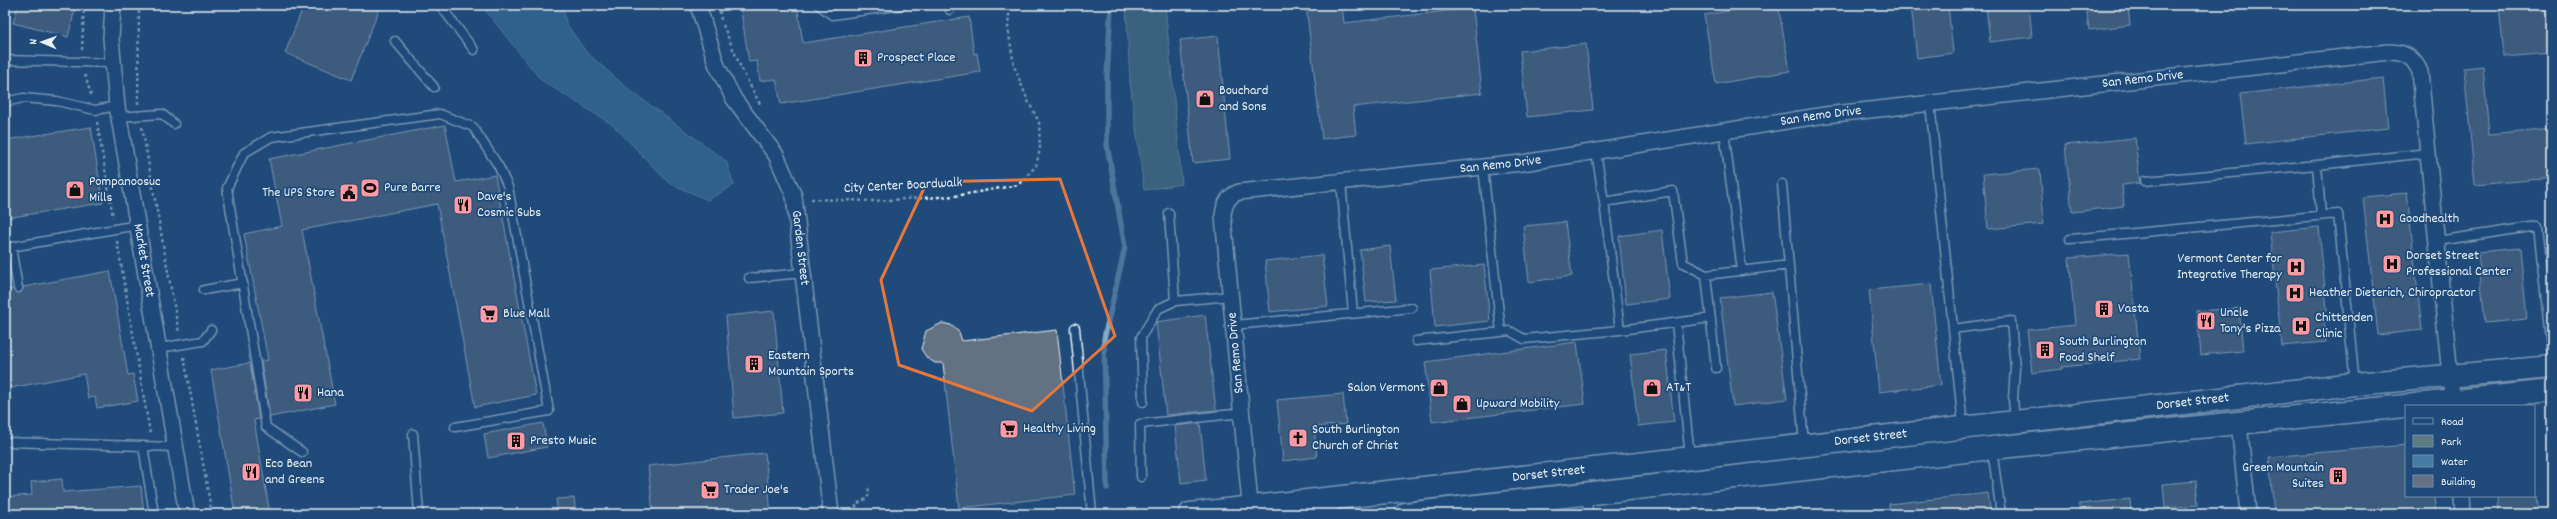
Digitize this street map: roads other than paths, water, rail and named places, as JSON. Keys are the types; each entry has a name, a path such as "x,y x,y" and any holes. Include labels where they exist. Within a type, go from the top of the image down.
{"main road":[{"name":"Dorset Street","path":"1190,514 1330,506 1690,458 1804,445 2355,384 2552,367"},
{"name":"Dorset Street","path":"2430,405 2552,391"},
{"name":"Dorset Street","path":"1406,514 1588,504 1992,448 2239,422 2405,407"}],"street":[{"name":"Market Street","path":"113,5 112,63 118,112 187,514"},
{"name":"Garden Street","path":"698,5 720,73 734,99 776,155 794,196 831,514"},
{"name":"San Remo Drive","path":"1251,511 1223,216 1223,208 1232,194 1239,192 1483,167 1596,152 1825,115 2399,52 2409,56 2416,64 2420,72 2453,403"},
{"path":"2239,422 2248,514"},
{"path":"2462,497 2464,514"}],"lane":[{"path":"440,5 474,50"},
{"path":"819,5 832,15 903,5"},
{"path":"395,42 434,87"},
{"path":"5,60 112,63"},
{"path":"5,102 23,98 57,101 95,110 140,114 162,114 174,124"},
{"path":"1930,103 1963,428"},
{"path":"302,452 266,427 227,188 244,153 271,137 440,114 473,127 499,167 508,186 548,411 455,427"},
{"path":"1724,131 1742,271"},
{"path":"1596,152 1604,202 1620,330"},
{"path":"2145,181 2428,153"},
{"path":"2317,165 2321,215"},
{"path":"1483,167 1501,332"},
{"path":"1341,182 1353,313"},
{"path":"1782,184 1804,445"},
{"path":"1604,202 1673,191 1683,263 1706,275 1789,265"},
{"path":"1169,213 1175,300"},
{"path":"2070,239 2338,214 2355,384"},
{"path":"18,288 8,248 138,225"},
{"path":"2437,241 2538,226 2552,358"},
{"path":"749,278 803,273"},
{"path":"1706,275 1716,368"},
{"path":"204,290 243,283"},
{"path":"1144,402 1141,338 1158,309 1175,300 1231,296"},
{"path":"1234,325 1412,308"},
{"path":"1416,341 1510,331 1524,339 1620,330 1711,318"},
{"path":"1953,329 2011,321 2015,368 2013,399 2015,422"},
{"path":"1676,323 1690,458"},
{"path":"1075,328 1092,514"},
{"path":"159,348 203,341 211,330"},
{"path":"1142,477 1140,424 1242,413"},
{"path":"413,434 419,514"},
{"path":"5,442 176,447"},
{"path":"143,446 154,514"},
{"path":"1992,448 2001,514"}],"water":[{"path":"481,5 563,5 566,23 586,52 627,88 726,161 734,185 708,200 669,183 613,125 541,80"}],"waterway":[{"path":"1107,488 1104,339 1125,247 1107,145 1107,77 1111,5"}],"place":[{"name":"Prospect Place","path":"863,58"},
{"name":"Bouchard and Sons","path":"1205,99"},
{"name":"Pure Barre","path":"370,188"},
{"name":"Pompanoosuc Mills","path":"75,190"},
{"name":"The UPS Store","path":"349,193"},
{"name":"Dave's Cosmic Subs","path":"463,205"},
{"name":"Goodhealth","path":"2385,219"},
{"name":"Dorset Street Professional Center","path":"2392,264"},
{"name":"Vermont Center for Integrative Therapy","path":"2296,267"},
{"name":"Heather Dieterich, Chiropractor","path":"2295,293"},
{"name":"Vasta","path":"2104,309"},
{"name":"Blue Mall","path":"489,314"},
{"name":"Uncle Tony's Pizza","path":"2206,321"},
{"name":"Chittenden Clinic","path":"2301,326"},
{"name":"South Burlington Food Shelf","path":"2045,350"},
{"name":"Eastern Mountain Sports","path":"754,364"},
{"name":"Salon Vermont","path":"1439,388"},
{"name":"AT&T","path":"1652,388"},
{"name":"Hana","path":"303,393"},
{"name":"Upward Mobility","path":"1462,404"},
{"name":"Healthy Living","path":"1009,429"},
{"name":"South Burlington Church of Christ","path":"1298,438"},
{"name":"Presto Music","path":"516,441"},
{"name":"Eco Bean and Greens","path":"251,472"},
{"name":"Green Mountain Suites","path":"2338,476"},
{"name":"Trader Joe's","path":"710,490"}]}
